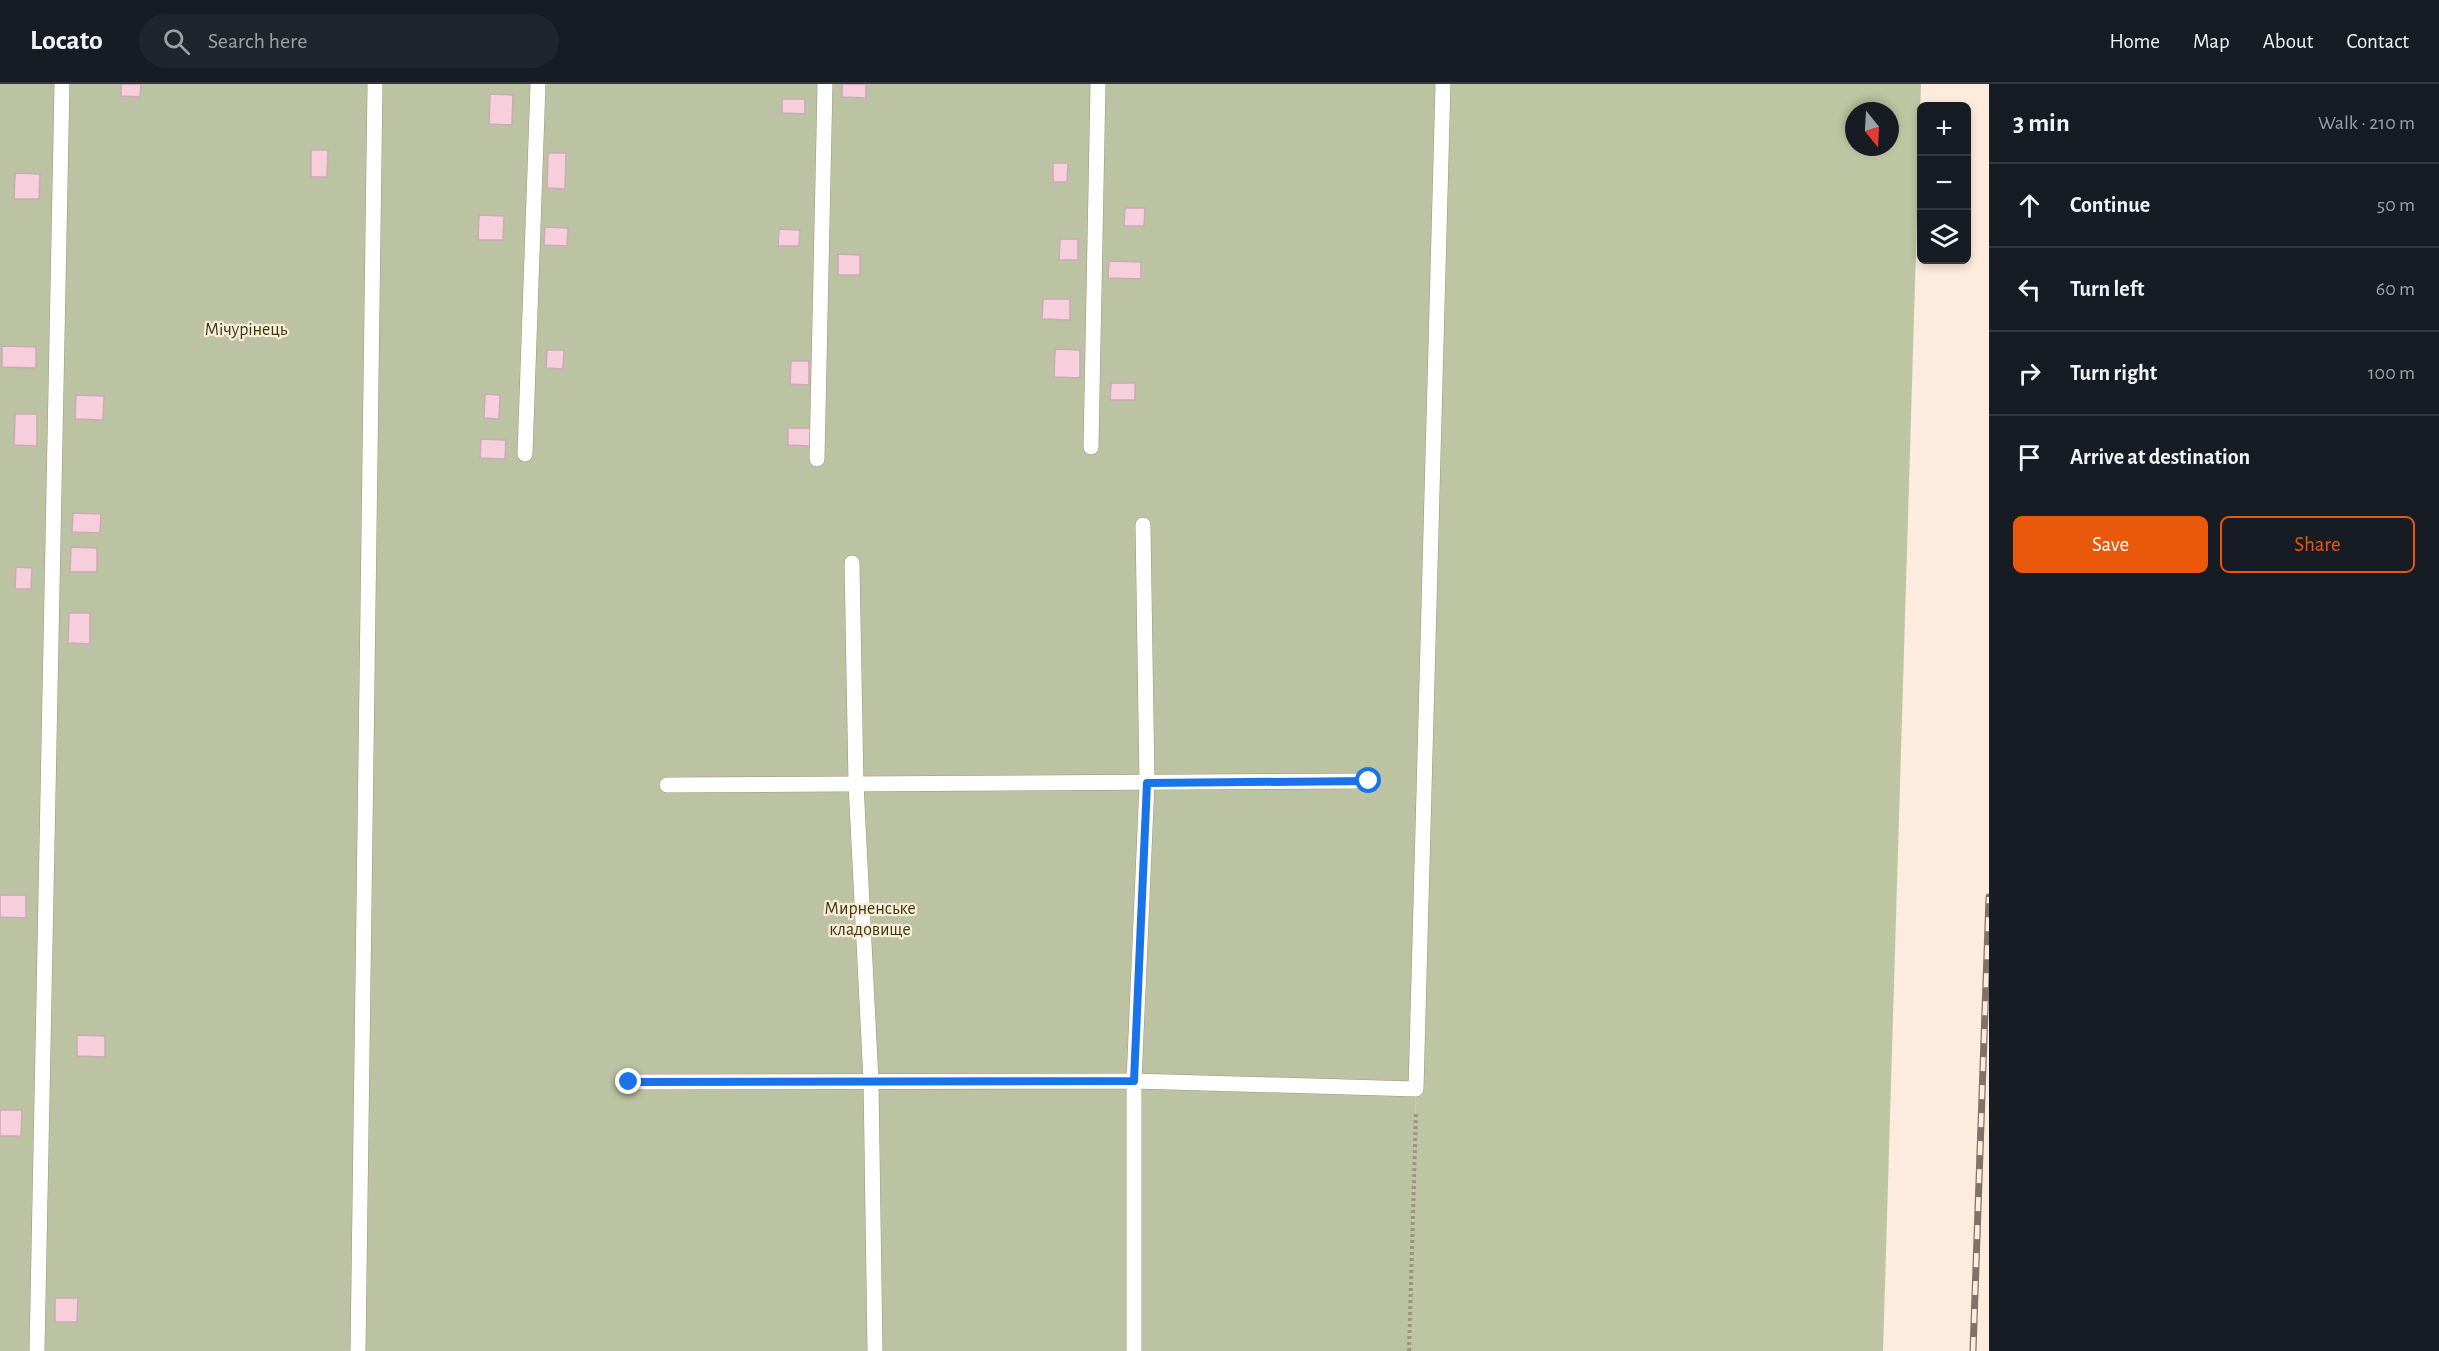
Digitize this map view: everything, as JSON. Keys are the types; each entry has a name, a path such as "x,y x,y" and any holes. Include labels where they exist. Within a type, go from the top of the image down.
{"lane":[{"path":"36,1351 62,84"},
{"path":"358,1351 375,84"},
{"path":"525,454 538,84"},
{"path":"817,459 825,84"},
{"path":"1090,447 1098,84"},
{"path":"629,1082 1134,1081 1416,1089 1443,84"},
{"path":"1134,1351 1134,1081 1147,783 1143,525"},
{"path":"852,563 856,784 871,1081 874,1351"},
{"path":"667,785 1369,781"}],"path":[{"path":"1408,1351 1416,1089"}],"green space":[{"path":"0,84 1443,84 1409,1351 0,1351"},
{"path":"1443,84 1921,84 1920,102 1917,102 1917,217 1883,1351 1409,1351"}],"building":[{"path":"121,84 141,84 140,97 121,96"},
{"path":"842,84 866,84 866,98 842,97"},
{"path":"490,94 513,95 512,125 489,124"},
{"path":"782,99 805,99 805,114 782,113"},
{"path":"311,150 328,150 327,177 311,177"},
{"path":"548,153 566,153 565,189 547,188"},
{"path":"1053,163 1068,163 1067,182 1053,182"},
{"path":"15,173 40,174 39,199 14,199"},
{"path":"1125,208 1145,208 1144,226 1124,226"},
{"path":"479,215 504,216 503,240 478,240"},
{"path":"545,227 568,228 567,246 544,245"},
{"path":"779,229 800,230 799,246 778,246"},
{"path":"1060,239 1078,239 1078,260 1059,260"},
{"path":"838,254 860,255 860,275 838,275"},
{"path":"1109,261 1141,262 1141,279 1108,278"},
{"path":"1043,299 1070,299 1070,320 1042,319"},
{"path":"2,346 36,347 36,368 2,367"},
{"path":"1055,349 1080,350 1080,378 1054,377"},
{"path":"547,350 564,350 563,369 546,368"},
{"path":"791,361 809,361 809,385 790,384"},
{"path":"1111,383 1135,383 1135,400 1110,400"},
{"path":"485,394 500,395 499,419 484,418"},
{"path":"76,395 104,396 103,420 75,419"},
{"path":"15,414 37,414 37,446 14,445"},
{"path":"788,428 811,428 810,446 788,445"},
{"path":"481,439 506,440 505,459 480,458"},
{"path":"73,513 101,514 100,533 72,532"},
{"path":"71,547 97,548 97,572 70,572"},
{"path":"16,567 32,568 31,589 15,589"},
{"path":"69,613 90,613 90,644 68,643"},
{"path":"0,895 26,895 26,918 0,917"},
{"path":"77,1035 105,1036 105,1057 77,1056"},
{"path":"0,1110 22,1110 21,1136 0,1136"},
{"path":"55,1298 78,1298 77,1322 55,1322"}],"railway":[{"path":"1973,1351 1989,897"}],"route":[{"path":"629,1082 1134,1081 1147,783 1369,781"}],"park label":[{"name":"Мічурінець","path":"246,329"},
{"name":"Мирненське кладовище","path":"870,918"}]}
